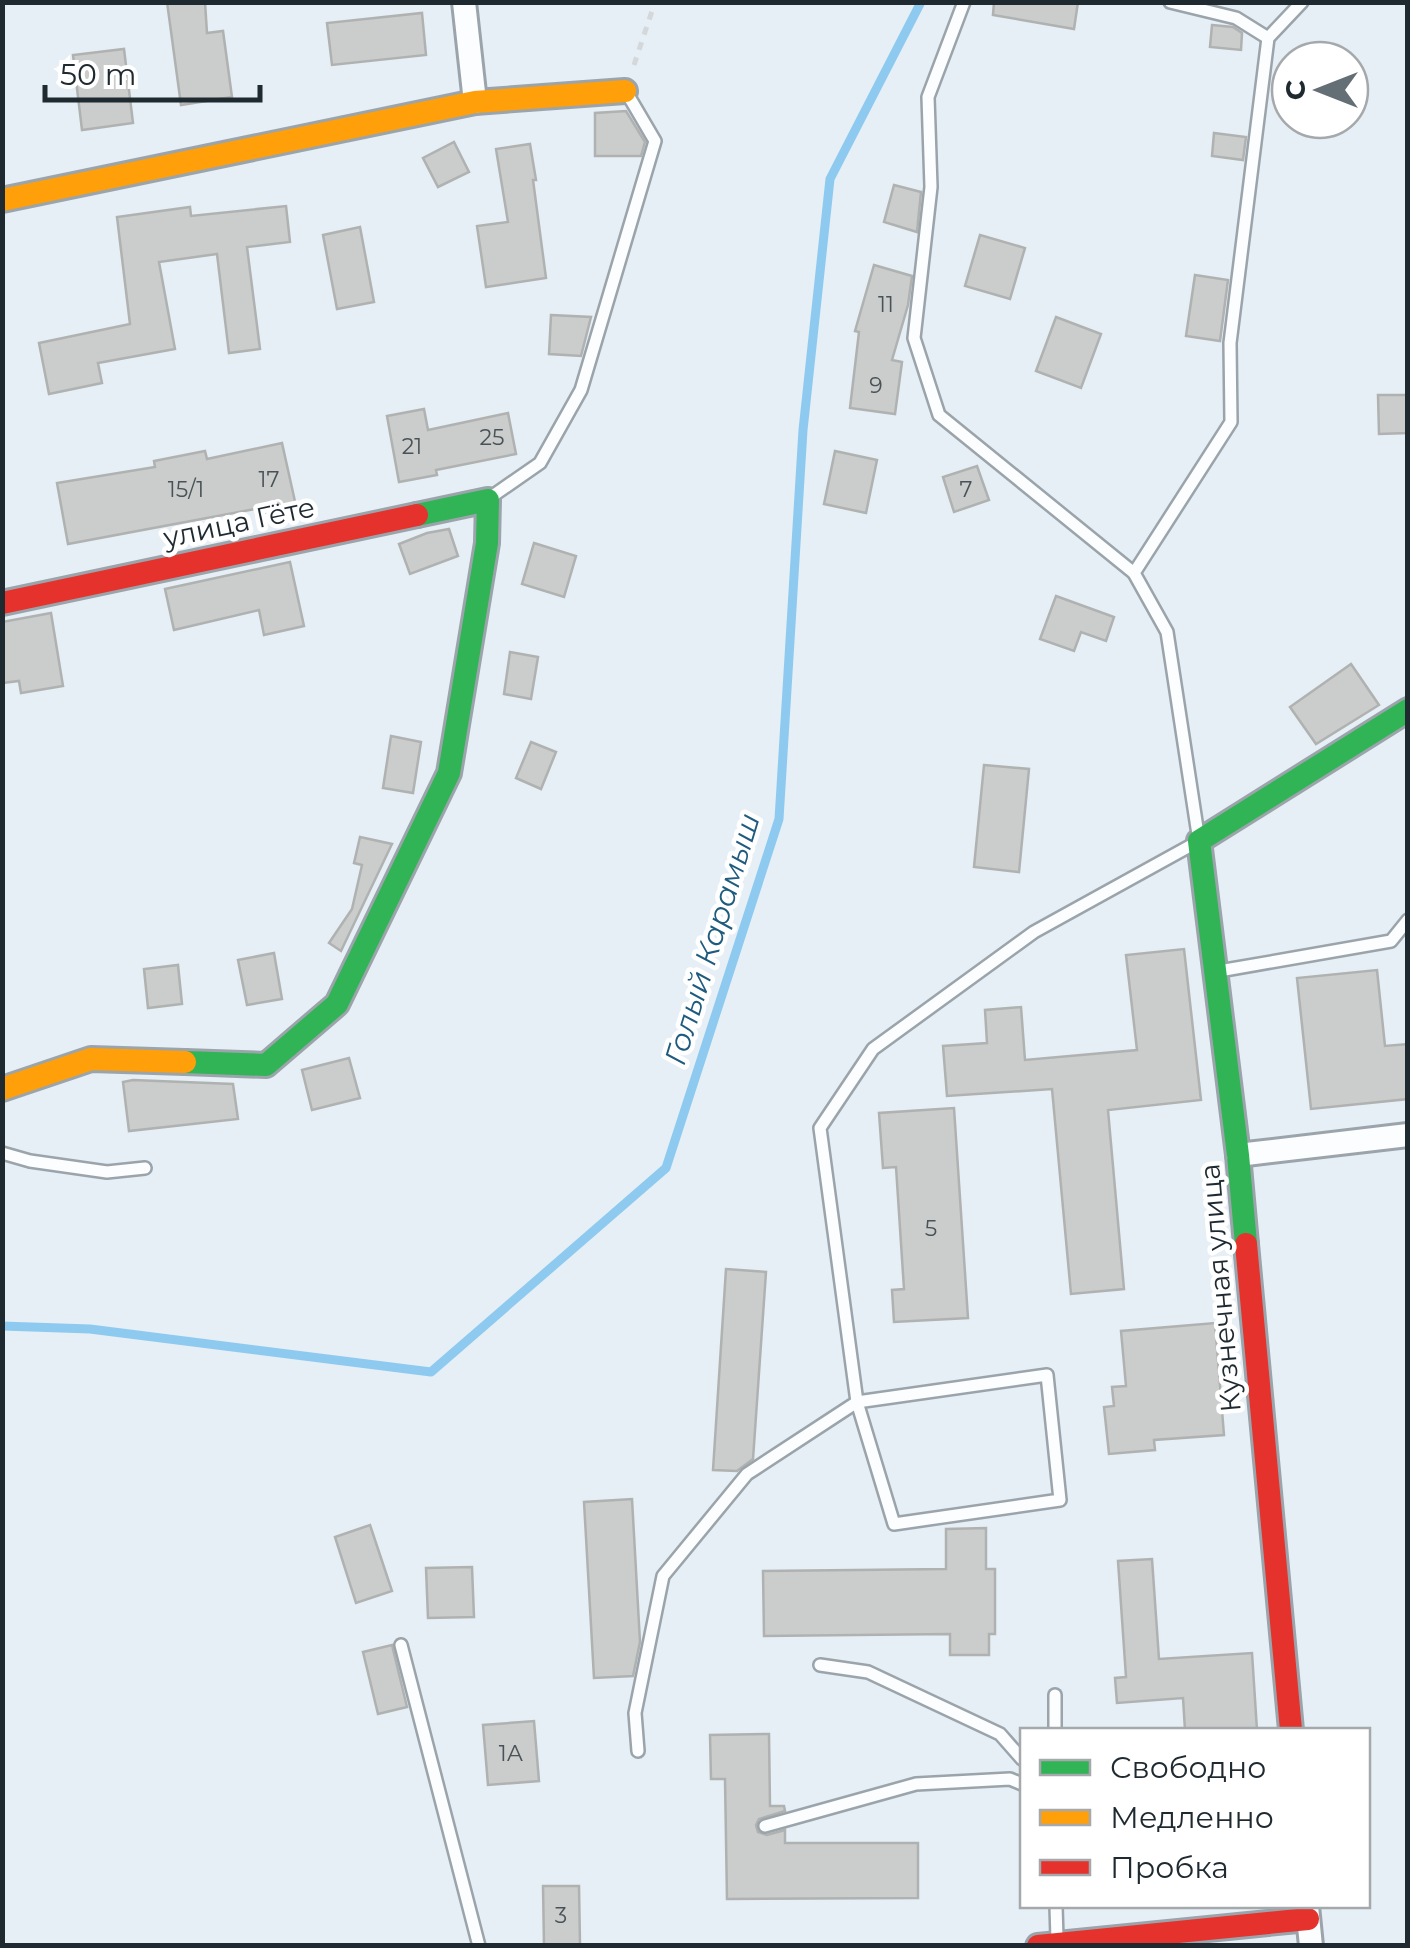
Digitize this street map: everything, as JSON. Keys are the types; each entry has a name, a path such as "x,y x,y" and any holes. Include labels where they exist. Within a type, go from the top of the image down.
{"street":[{"path":"464,2 475,102"},
{"path":"2,200 475,102 625,91"},
{"path":"2,1089 91,1058 266,1065 337,1004 449,773 487,544 488,500"},
{"name":"улица Гёте","path":"2,603 488,500"},
{"path":"1199,841 1408,710"},
{"name":"Кузнечная улица","path":"1199,841 1238,1156 1291,1728"},
{"path":"1238,1156 1408,1135"},
{"path":"1047,1944 1308,1912 1311,1946"}],"lane":[{"path":"638,1752 635,1713 663,1576 747,1474 857,1402 1047,1375 1060,1500 894,1524 857,1402 820,1128 873,1049 1034,932 1199,841 1167,632 1134,574 939,415 914,338 931,187 928,97 964,2"},
{"path":"1170,2 1236,18 1268,38"},
{"path":"1134,574 1232,422 1230,343 1268,38 1302,2"},
{"path":"488,500 540,463 581,390 655,141 625,91"},
{"path":"1215,971 1391,941 1408,920"},
{"path":"2,1153 108,1172 145,1168"},
{"path":"401,1645 479,1946"},
{"path":"820,1666 868,1672 1000,1734 1020,1757"},
{"path":"1055,1695 1055,1728"},
{"path":"765,1826 916,1784 1010,1779 1020,1783"},
{"path":"1047,1944 1056,1908"}],"path":[{"path":"625,91 656,2"}],"building":[{"path":"167,2 205,2 207,33 223,31 232,97 181,105"},
{"path":"994,2 1078,2 1074,29 993,15"},
{"path":"422,13 426,55 332,65 327,23"},
{"path":"1212,25 1233,27 1242,33 1241,50 1210,47"},
{"path":"124,49 133,123 82,130 73,55"},
{"path":"626,111 645,142 641,156 595,156 595,113"},
{"path":"1214,133 1246,137 1243,160 1212,156"},
{"path":"454,142 469,172 438,187 423,158"},
{"path":"530,144 546,278 486,287 477,226 508,222 496,149"},
{"path":"894,185 921,192 917,232 884,222"},
{"path":"286,206 290,242 247,247 260,349 229,353 217,254 159,262 175,349 98,363 102,383 49,394 39,343 130,324 117,217 190,207 191,216"},
{"path":"360,227 374,302 337,309 323,235"},
{"path":"980,235 1025,248 1010,299 965,286"},
{"path":"874,265 912,276 892,360 902,362 895,414 850,408 859,332 855,331"},
{"path":"1195,275 1228,280 1220,341 1186,336"},
{"path":"551,315 591,317 581,356 549,354"},
{"path":"1056,317 1101,334 1081,388 1036,371"},
{"path":"1378,395 1408,395 1408,433 1379,434"},
{"path":"424,409 428,430 508,413 516,454 436,470 437,475 399,482 387,416"},
{"path":"282,443 296,506 256,515 255,509 68,544 57,483 155,467 154,461 205,451 207,459"},
{"path":"835,451 877,460 866,513 824,504"},
{"path":"977,466 989,500 954,512 943,477"},
{"path":"449,529 458,556 410,574 399,544"},
{"path":"534,543 576,556 564,597 522,584"},
{"path":"290,562 304,626 264,635 259,610 174,630 165,589"},
{"path":"1056,596 1114,617 1106,641 1081,632 1074,651 1040,639"},
{"path":"51,613 63,686 21,693 19,681 2,683 2,622"},
{"path":"510,652 538,657 531,699 504,694"},
{"path":"1351,664 1379,705 1316,744 1290,707"},
{"path":"391,736 421,742 413,793 383,788"},
{"path":"531,742 556,752 541,789 516,778"},
{"path":"984,765 1029,769 1019,872 974,867"},
{"path":"360,837 392,844 341,951 329,943 352,909 362,865 354,863"},
{"path":"1184,949 1201,1100 1108,1110 1124,1289 1071,1294 1052,1089 947,1096 943,1046 987,1043 985,1010 1021,1007 1025,1060 1137,1050 1126,955"},
{"path":"274,953 282,999 247,1005 238,960"},
{"path":"178,965 182,1004 148,1008 144,969"},
{"path":"1377,970 1385,1046 1408,1044 1408,1099 1311,1109 1297,978"},
{"path":"349,1058 360,1098 312,1110 302,1070"},
{"path":"123,1082 233,1084 238,1119 129,1131"},
{"path":"954,1108 968,1318 894,1322 892,1290 904,1289 896,1167 883,1168 879,1113"},
{"path":"726,1269 766,1272 753,1459 737,1471 713,1470"},
{"path":"1215,1323 1224,1435 1154,1440 1155,1450 1109,1454 1104,1407 1114,1406 1112,1387 1126,1386 1121,1331"},
{"path":"632,1499 640,1642 633,1676 594,1678 584,1502"},
{"path":"370,1525 392,1591 356,1603 335,1537"},
{"path":"986,1528 986,1569 995,1569 995,1634 989,1634 989,1655 950,1655 950,1634 764,1636 763,1571 946,1569 946,1529"},
{"path":"1152,1559 1159,1659 1252,1653 1257,1728 1185,1728 1183,1698 1117,1703 1115,1678 1126,1677 1118,1561"},
{"path":"472,1567 474,1617 428,1618 426,1568"},
{"path":"392,1645 407,1707 378,1714 363,1652"},
{"path":"534,1721 539,1781 488,1785 483,1725"},
{"path":"769,1734 770,1806 784,1806 785,1811 759,1819 758,1832 767,1835 785,1830 785,1843 918,1843 918,1898 727,1899 725,1779 711,1779 710,1735"},
{"path":"543,1886 579,1886 580,1944 544,1945"}],"waterway":[{"name":"Голый Карамыш","path":"2,1326 90,1329 431,1372 666,1168 779,819 803,430 830,179 921,2"}],"traffic: fast":[{"path":"185,1062 266,1065 337,1004 449,773 487,543 488,500 417,515"},
{"path":"1246,1244 1199,841 1408,710"}],"traffic: slow":[{"path":"2,200 475,102 625,91"},
{"path":"2,1089 91,1059 185,1062"}],"traffic: jam":[{"path":"2,603 417,515"},
{"path":"1246,1244 1291,1728"},
{"path":"1038,1946 1308,1919"}]}
